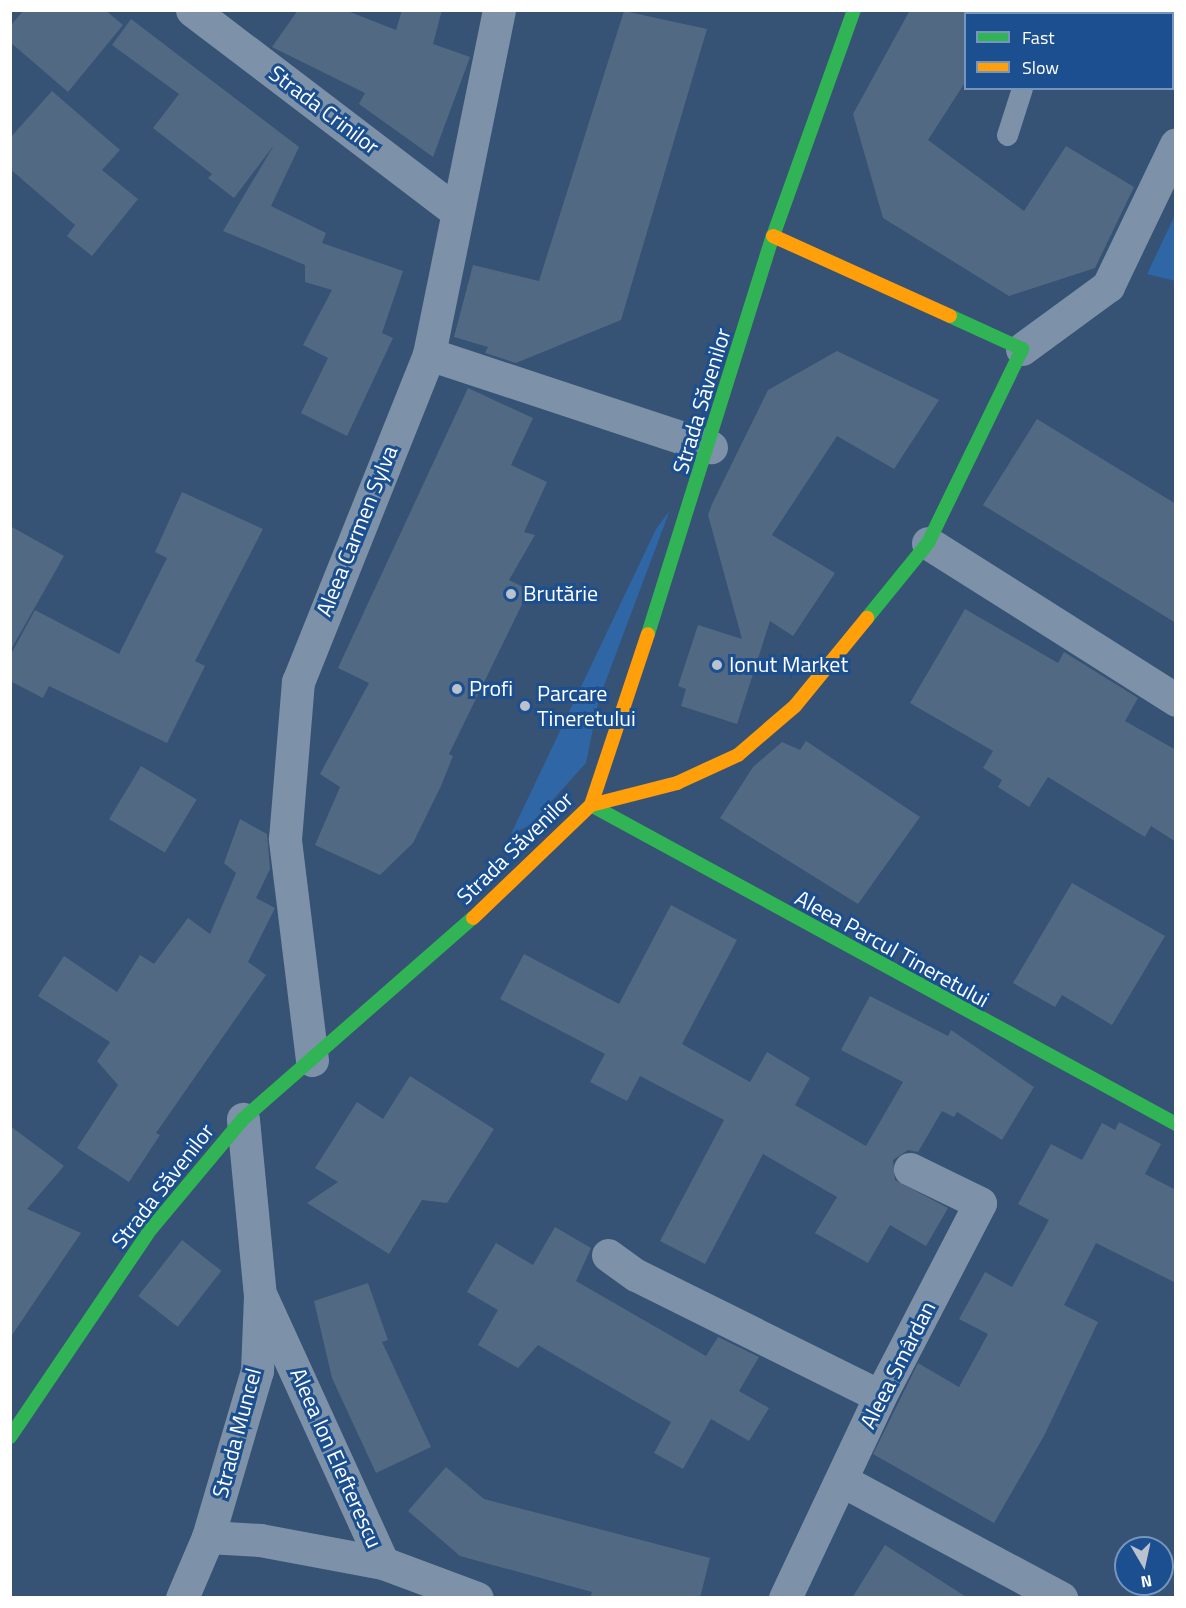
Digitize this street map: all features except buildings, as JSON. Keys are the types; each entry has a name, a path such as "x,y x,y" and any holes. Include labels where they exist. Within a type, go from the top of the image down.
{"street":[{"name":"Strada Crinilor","path":"192,10 455,210"},
{"name":"Aleea Carmen Sylva","path":"312,1060 285,839 298,682 429,354 455,210 499,10"},
{"name":"Strada Săvenilor","path":"10,1437 151,1229 243,1119 312,1060 591,805 711,447 774,236 854,10"},
{"path":"591,805 677,783 738,755 795,706 928,543 1022,349 1108,286 1176,144"},
{"path":"774,236 1022,349"},
{"path":"429,354 711,447"},
{"path":"928,543 1176,700"},
{"name":"Aleea Parcul Tineretului","path":"591,805 1052,1062 1176,1124"},
{"name":"Strada Muncel","path":"182,1598 208,1537 257,1371 260,1296 243,1119"},
{"name":"Aleea Smârdan","path":"785,1598 880,1396 980,1203 910,1169"},
{"path":"608,1255 636,1275 880,1396"},
{"name":"Aleea Ion Elefterescu","path":"260,1296 383,1563 477,1598"},
{"path":"842,1480 1061,1598"},
{"path":"208,1537 260,1540 383,1563"}],"lane":[{"path":"1007,135 1021,90"}],"shaded area":[{"path":"1175,215 1176,281 1147,274"},
{"path":"670,510 599,699 586,763 529,826 511,834 656,529"}],"traffic: fast":[{"path":"648,634 773,236 854,10"},
{"path":"867,618 928,543 1022,349 950,316"},
{"path":"591,805 1176,1124"},
{"path":"10,1437 151,1229 243,1119 473,918"}],"traffic: slow":[{"path":"773,236 950,316"},
{"path":"591,805 677,783 738,755 795,706 867,618"},
{"path":"473,918 591,805 648,634"}],"place":[{"name":"Brutărie","path":"511,594"},
{"name":"Ionut Market","path":"717,665"},
{"name":"Profi","path":"457,689"},
{"name":"Parcare Tineretului","path":"525,706"}]}
